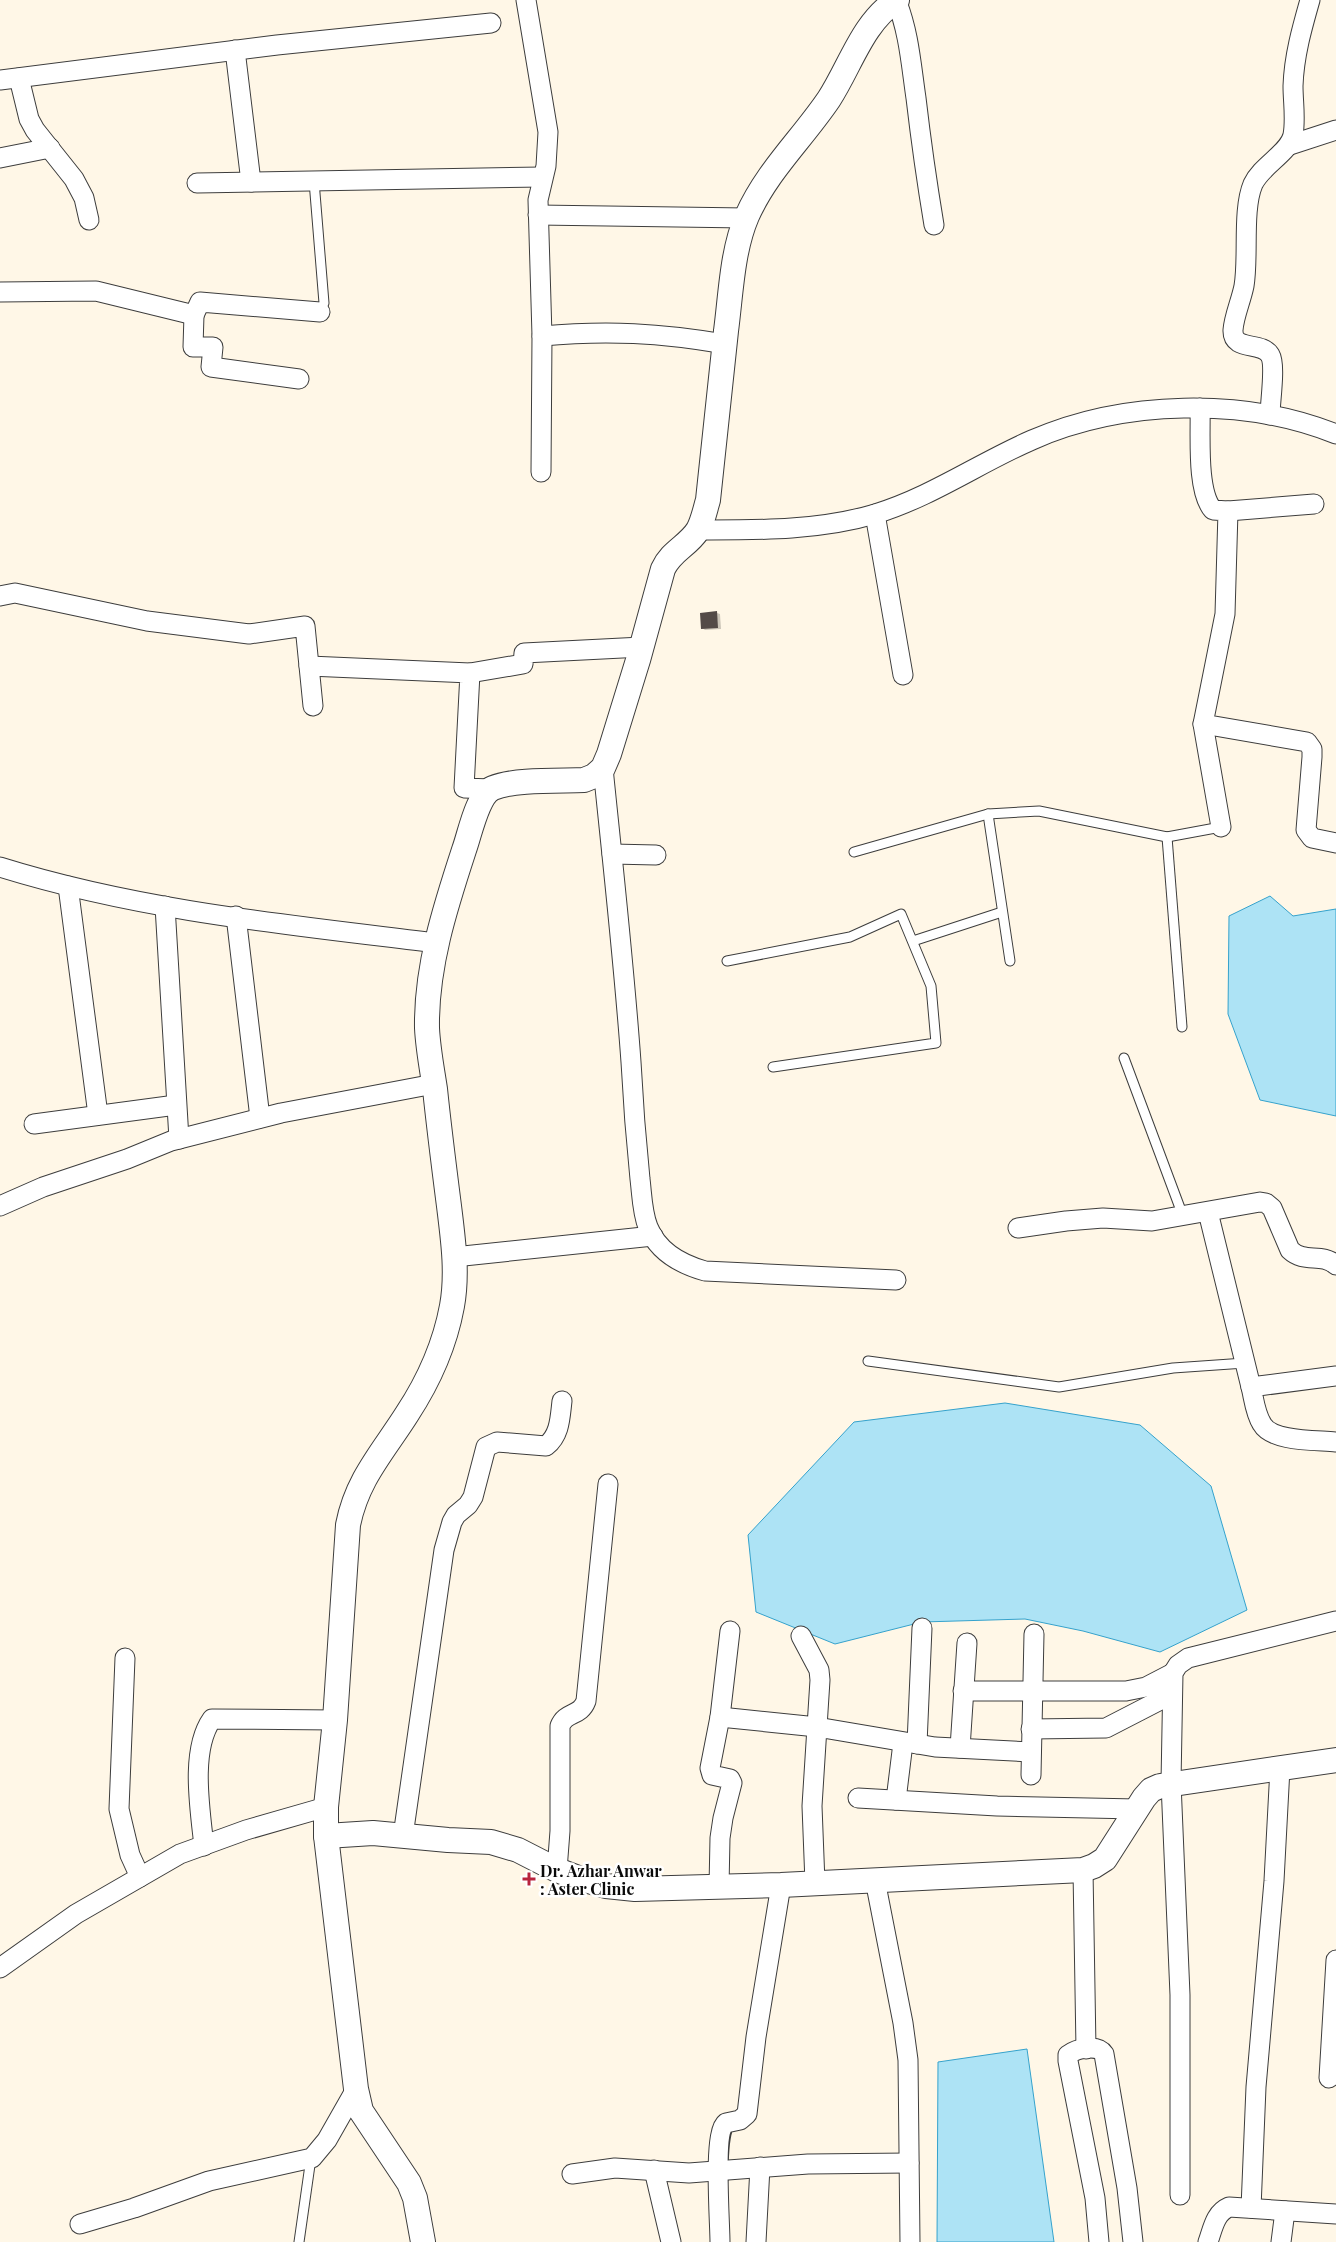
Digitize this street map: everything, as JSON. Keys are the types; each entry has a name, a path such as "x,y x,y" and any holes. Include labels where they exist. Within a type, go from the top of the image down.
{"street":[{"path":"526,0 548,132 546,166 538,200 542,336 541,472"},
{"path":"896,1280 705,1271 686,1266 672,1258 657,1244 644,1212 604,768 621,718 663,569 668,558 689,541 698,530 708,500 738,244 746,218 772,172 830,98 871,24 896,0 905,22 910,48 934,225"},
{"path":"1290,145 1293,135 1293,84 1297,50 1310,0"},
{"path":"0,80 235,50 491,22"},
{"path":"235,50 251,182"},
{"path":"19,78 29,119 35,130 74,179 84,198 89,220"},
{"path":"1270,416 1273,362 1270,354 1262,349 1242,345 1236,340 1233,332 1244,285 1249,198 1252,186 1266,165 1290,145 1336,130"},
{"path":"0,158 50,148"},
{"path":"197,183 542,177"},
{"path":"538,215 746,218"},
{"path":"0,292 96,292 194,315"},
{"path":"299,379 212,367 213,347 192,347 194,315 200,302 320,312"},
{"path":"542,336 612,331 686,338 725,344"},
{"path":"1200,408 1202,471 1206,497 1213,510 1228,511 1314,504"},
{"path":"698,530 800,527 875,514 942,486 1031,440 1052,432 1116,415 1153,410 1200,408 1292,420 1336,434"},
{"path":"1221,827 1204,724 1225,614 1228,574 1228,511"},
{"path":"875,514 903,675"},
{"path":"0,596 16,593 147,621 249,634 305,626 313,706"},
{"path":"309,666 470,673 523,664 524,653 642,647"},
{"path":"470,673 464,788 491,789 507,784 584,780 594,776 604,768"},
{"path":"1204,724 1307,742 1312,748 1312,757 1306,830 1312,838 1336,843"},
{"path":"423,2242 416,2198 409,2182 361,2111 356,2089 326,1836 326,1807 335,1720 348,1525 352,1502 371,1466 408,1413 426,1380 445,1336 452,1305 455,1273 454,1257 428,1030 428,987 436,943 450,892 477,812 483,798 491,789"},
{"path":"612,854 656,855"},
{"path":"0,867 102,895 165,906 436,943"},
{"path":"68,886 98,1115"},
{"path":"165,906 178,1139"},
{"path":"236,916 260,1118"},
{"path":"0,1206 43,1187 178,1139 260,1118 434,1084"},
{"path":"34,1124 176,1105"},
{"path":"1018,1228 1086,1219 1152,1221 1260,1202 1266,1203 1276,1214 1290,1250 1295,1255 1301,1258 1323,1258 1330,1260 1336,1265"},
{"path":"1208,1212 1258,1417 1263,1426 1271,1433 1284,1437 1336,1442"},
{"path":"454,1257 653,1236"},
{"path":"1251,1386 1336,1376"},
{"path":"403,1836 441,1568 452,1522 473,1497 486,1447 497,1442 546,1446 552,1442 558,1429 562,1401"},
{"path":"556,1870 560,1831 560,1726 567,1717 579,1712 586,1701 608,1484"},
{"path":"1180,2195 1180,1995 1171,1783 1173,1673 1178,1665 1188,1658 1336,1621"},
{"path":"896,1800 910,1744 922,1628"},
{"path":"719,1887 720,1838 732,1783 730,1779 712,1775 710,1772 720,1717 730,1631"},
{"path":"1030,1775 1034,1634"},
{"path":"801,1636 819,1670 820,1680 812,1806 815,1883"},
{"path":"960,1748 967,1643"},
{"path":"125,1658 119,1809 130,1856 140,1877"},
{"path":"963,1691 1032,1693 1126,1692 1146,1686 1173,1673"},
{"path":"1031,1729 1106,1728 1172,1694"},
{"path":"720,1717 817,1727 910,1744 1031,1752"},
{"path":"204,1846 199,1762 203,1738 212,1718 335,1720"},
{"path":"326,1836 373,1833 491,1842 518,1850 556,1870 606,1886 635,1889 781,1885 1083,1870 1105,1859 1151,1790 1171,1783 1336,1760"},
{"path":"1251,2208 1256,2088 1274,1881 1280,1768"},
{"path":"858,1798 998,1806 1137,1809"},
{"path":"2,1960 76,1914 180,1854 246,1830 326,1807"},
{"path":"1083,1870 1086,2049"},
{"path":"875,1880 905,2032 909,2105 910,2242"},
{"path":"720,2242 718,2171 722,2126 744,2118 749,2107 756,2037 781,1885"},
{"path":"1329,2078 1336,1960"},
{"path":"1099,2242 1095,2198 1068,2061 1068,2055 1072,2052 1097,2048 1102,2050 1104,2054 1124,2168 1133,2242"},
{"path":"80,2224 134,2208 209,2181 312,2158 328,2140 356,2089"},
{"path":"572,2174 615,2168 689,2173 808,2164 909,2163"},
{"path":"756,2242 760,2168"},
{"path":"654,2170 671,2242"},
{"path":"1208,2242 1216,2219 1222,2210 1229,2207 1336,2214"},
{"path":"1281,2242 1285,2211"}],"lane":[{"path":"314,181 324,303 320,312"},
{"path":"854,852 988,814 1038,811 1167,837 1221,827"},
{"path":"988,814 1010,961"},
{"path":"1167,837 1182,1027"},
{"path":"913,941 1002,912"},
{"path":"727,960 850,937 901,914 913,941 931,986 936,1043 773,1067"},
{"path":"1124,1058 1183,1216"},
{"path":"868,1361 1060,1387 1173,1368 1245,1363"},
{"path":"299,2242 312,2158"}],"water":[{"path":"1270,896 1293,916 1336,909 1336,1116 1260,1100 1228,1014 1229,916"},
{"path":"1005,1403 1140,1425 1211,1486 1247,1610 1160,1652 1083,1631 1025,1619 922,1622 835,1644 756,1612 748,1535 854,1422"},
{"path":"1027,2049 1054,2242 937,2242 938,2062"}],"building":[{"path":"717,611 718,628 701,629 700,613"}],"place":[{"name":"Dr. Azhar Anwar : Aster Clinic","path":"529,1879"}]}
